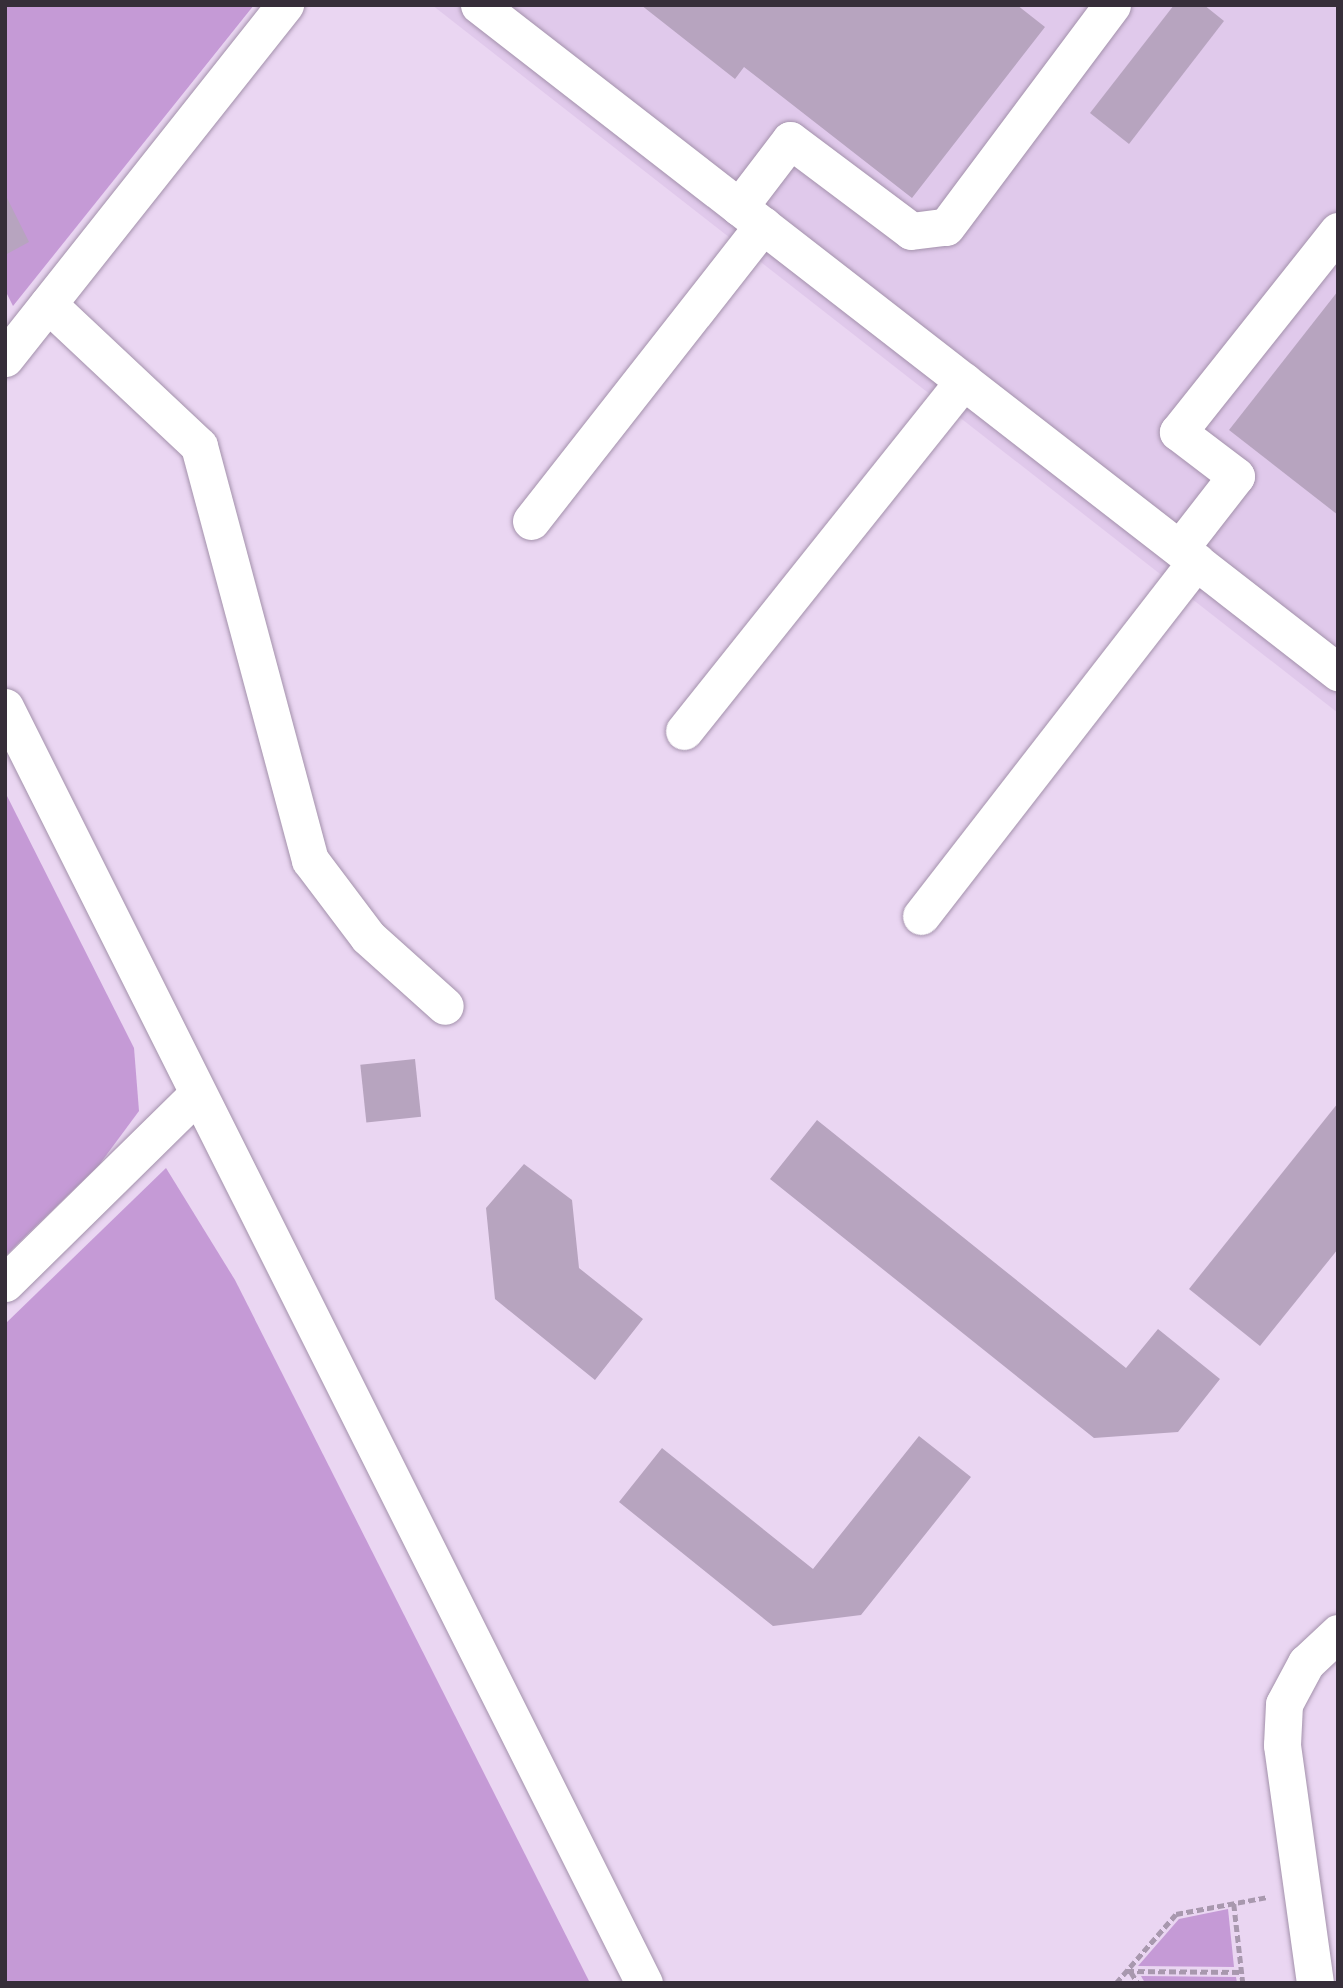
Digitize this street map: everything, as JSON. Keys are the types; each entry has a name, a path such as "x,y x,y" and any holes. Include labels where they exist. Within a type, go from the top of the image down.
{"street":[{"path":"5,358 285,5"},
{"path":"479,5 1338,672"},
{"path":"531,521 751,216 790,140 911,231 946,227 1112,5"},
{"path":"921,916 1188,555 1236,476 1178,432 1338,231"},
{"path":"48,304 199,446 310,860 368,937 445,1006"},
{"path":"684,731 962,381"},
{"path":"5,707 196,1095 644,1983"},
{"path":"5,1283 196,1095"},
{"path":"1315,1983 1282,1745 1284,1704 1306,1663 1338,1633"}],"path":[{"path":"1116,1983 1176,1914 1303,1891"},
{"path":"1234,1903 1243,1983"},
{"path":"1128,1971 1242,1972"},
{"path":"1128,1971 1138,1983"}],"shaded area":[{"path":"5,5 254,5 13,306 5,290"},
{"path":"432,5 1338,5 1338,713"},
{"path":"5,792 134,1048 139,1111 99,1165 5,1256"},
{"path":"166,1168 235,1280 590,1983 5,1983 5,1324"},
{"path":"1228,1909 1234,1967 1138,1966 1179,1919"},
{"path":"1141,1976 1236,1977 1237,1983 1145,1983"}],"building":[{"path":"641,5 1017,5 1045,27 912,198 744,67 735,79"},
{"path":"1174,5 1204,5 1224,21 1129,144 1090,113"},
{"path":"5,194 29,242 5,255"},
{"path":"1338,291 1338,515 1229,430"},
{"path":"415,1059 421,1117 366,1122 360,1065"},
{"path":"1338,1103 1338,1249 1260,1346 1189,1289"},
{"path":"817,1120 1126,1368 1158,1329 1220,1379 1178,1432 1094,1438 770,1179"},
{"path":"524,1164 572,1200 579,1268 643,1319 595,1380 495,1299 486,1208"},
{"path":"919,1436 971,1477 861,1615 773,1626 619,1502 662,1448 813,1569"}]}
